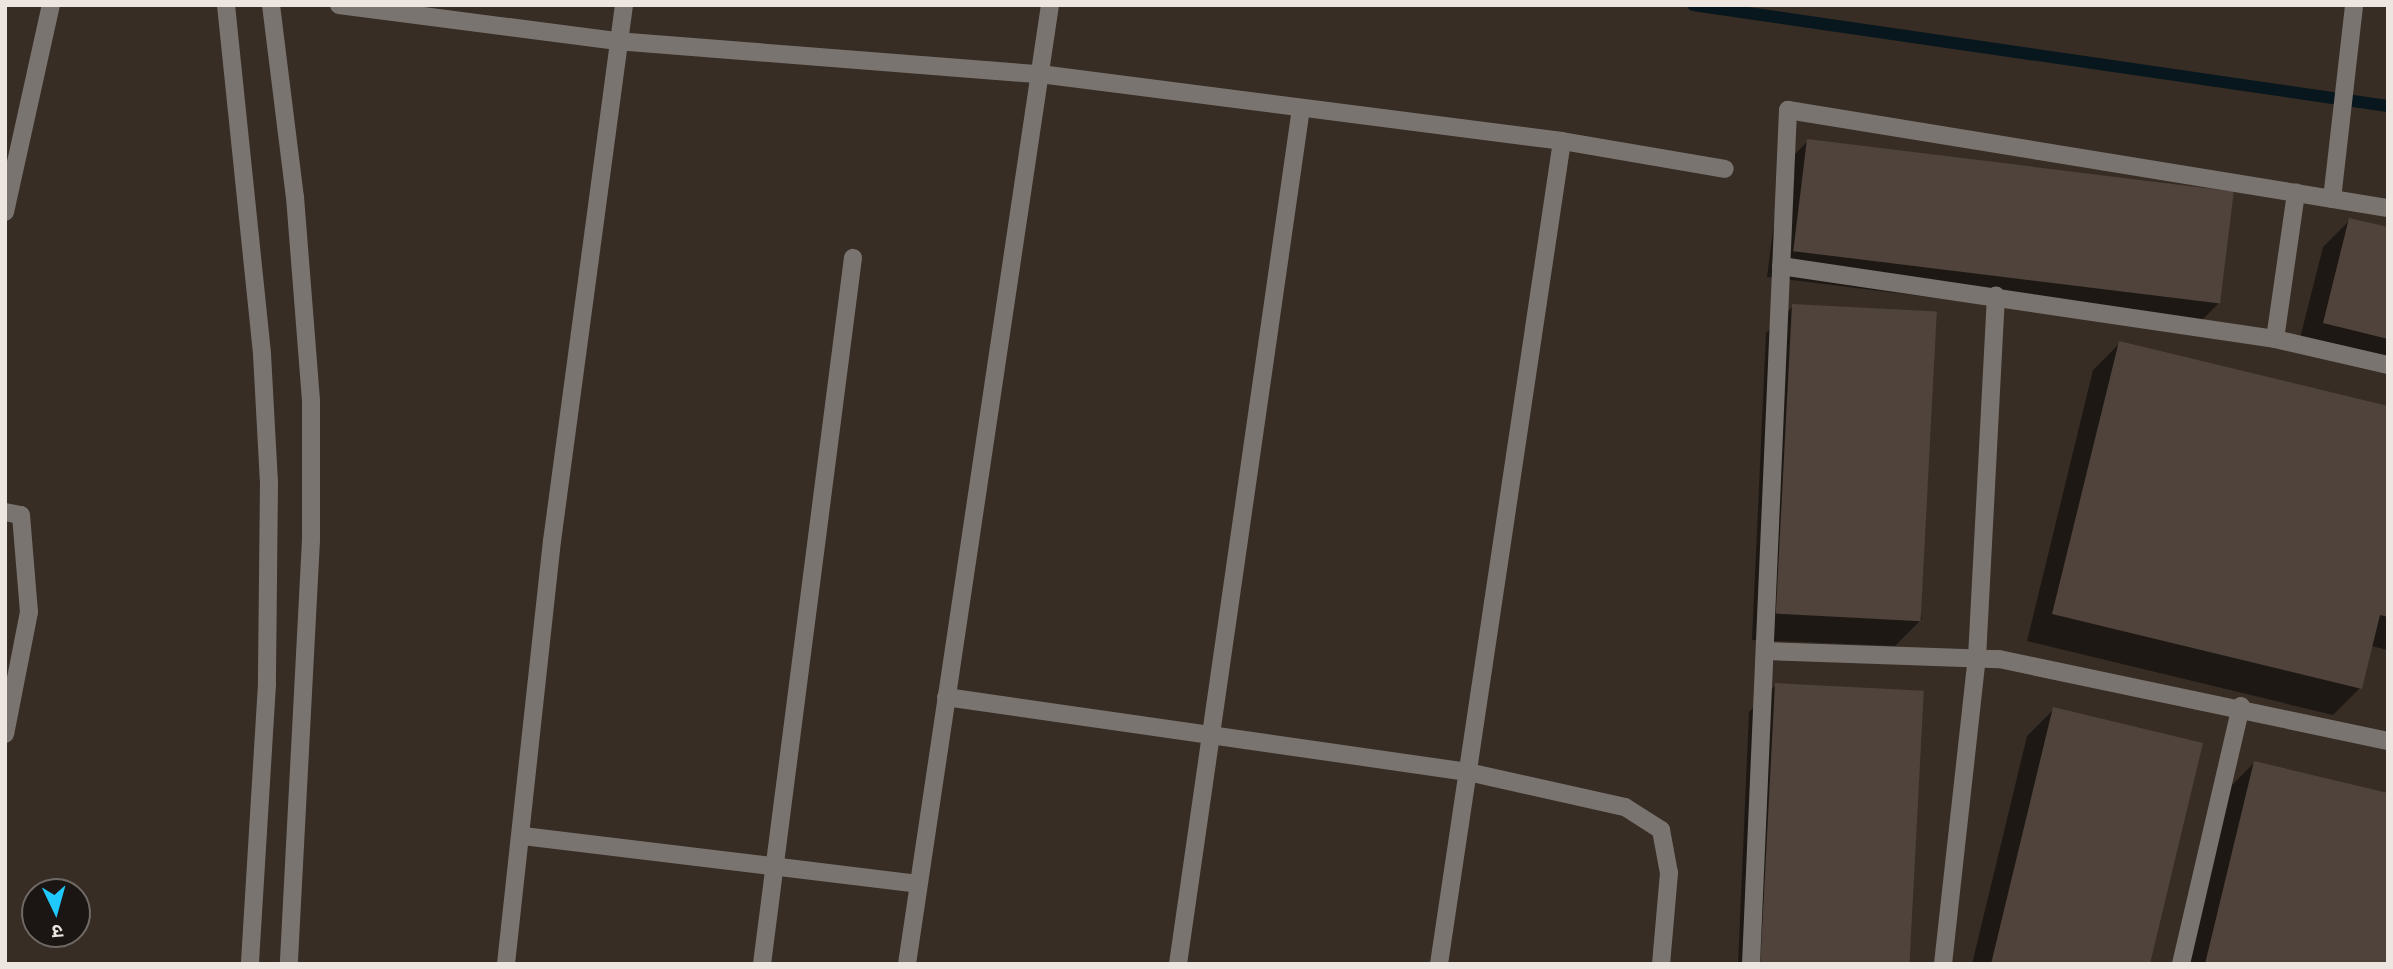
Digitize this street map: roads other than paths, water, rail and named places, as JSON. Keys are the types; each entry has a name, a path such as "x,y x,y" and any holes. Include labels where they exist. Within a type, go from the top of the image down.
{"street":[{"path":"5,212 51,5"},
{"path":"226,5 262,354 269,482 267,684 250,964"},
{"path":"271,5 295,197 311,401 311,540 289,964"},
{"path":"339,5 616,41 1040,74 1562,141 1725,169"},
{"path":"506,964 523,836 554,527 616,41 624,5"},
{"path":"907,964 1050,5"},
{"path":"2332,199 2354,5"},
{"path":"1178,964 1301,108"},
{"path":"1751,964 1788,110 2388,208"},
{"path":"1439,964 1562,141"},
{"path":"2275,339 2296,193"},
{"path":"762,964 853,258"},
{"path":"1781,266 1996,295 2275,339 2388,365"},
{"path":"1943,964 1977,658 1996,295"},
{"path":"5,512 21,515 29,612 5,734"},
{"path":"1765,651 1977,658 2241,706 2388,741"},
{"path":"946,697 1468,772 1625,807 1661,830 1669,873 1661,964"},
{"path":"2181,964 2241,706"},
{"path":"523,836 918,884"}],"waterway":[{"path":"1693,5 2388,106"}]}
